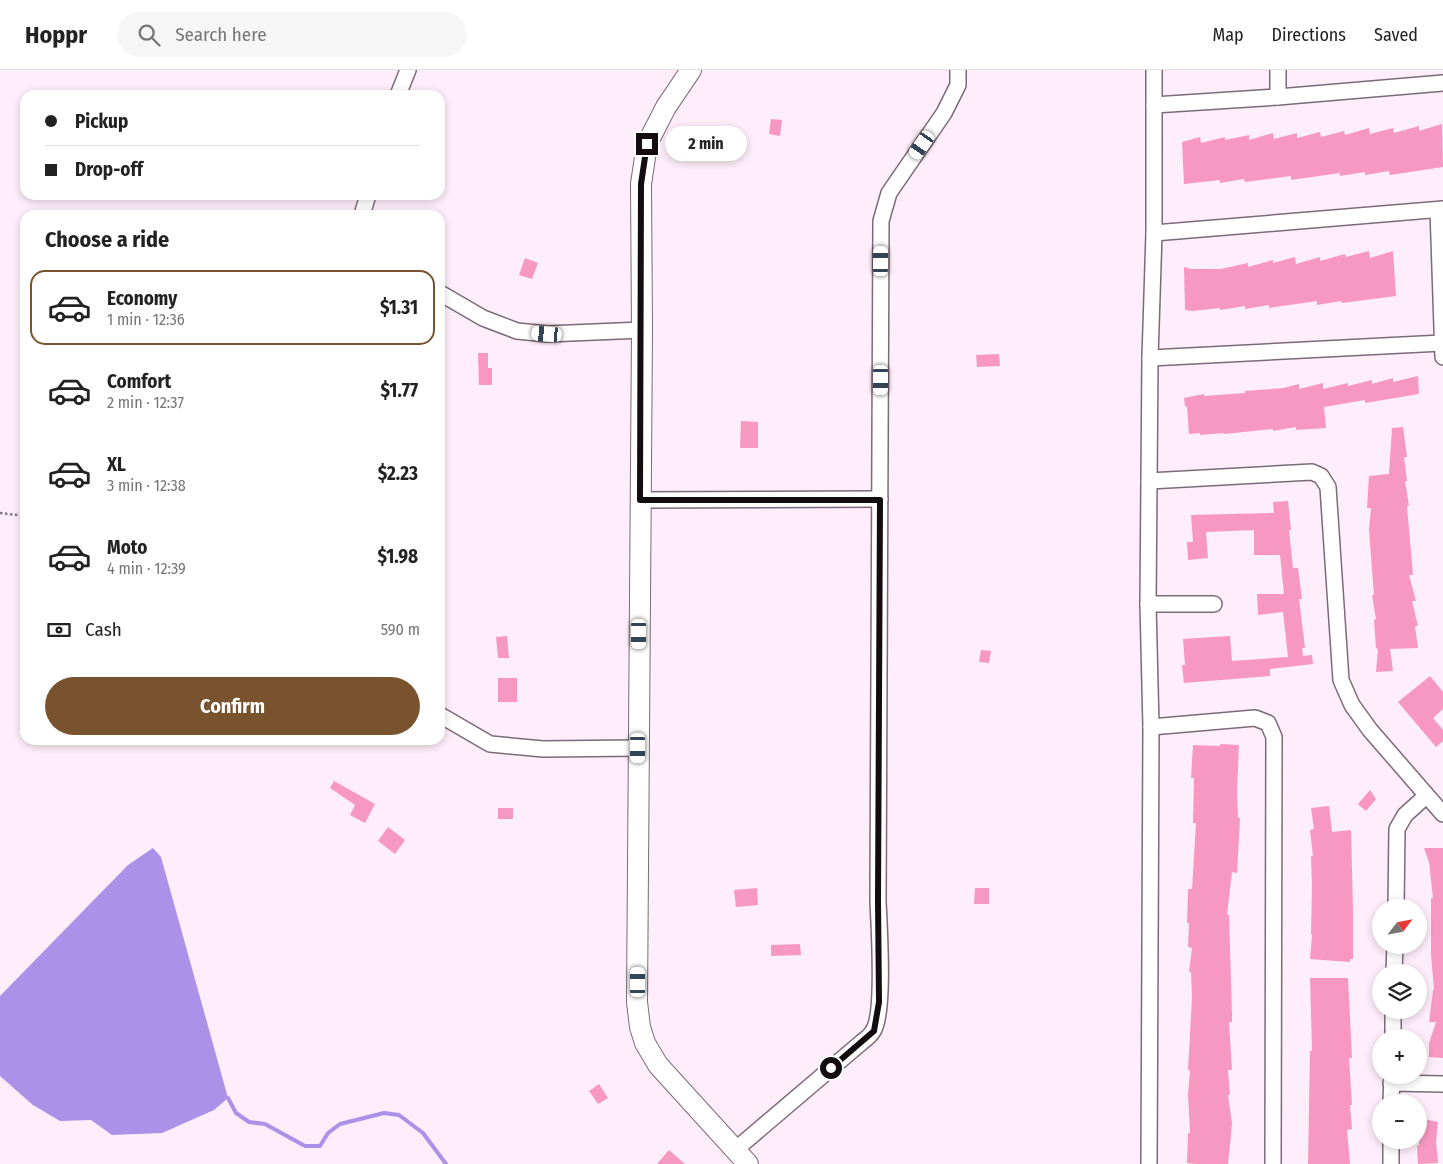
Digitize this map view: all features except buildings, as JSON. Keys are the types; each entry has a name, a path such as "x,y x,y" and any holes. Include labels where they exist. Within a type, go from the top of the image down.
{"street":[{"path":"400,90 408,70"},
{"path":"690,70 666,107 647,144 641,184 642,330 637,1002 640,1027 645,1043 658,1065 742,1157 874,1031 878,1018 880,973 878,901 881,221 889,193 944,113 958,85 958,70"},
{"path":"1149,1164 1151,728 1148,604 1150,358 1154,233 1154,70"},
{"path":"1278,70 1278,97"},
{"path":"1154,105 1278,97 1408,78 1443,83"},
{"path":"1150,358 1443,350 1440,210 1154,233"},
{"path":"445,295 483,318 517,331 547,334 642,330"},
{"path":"1149,481 1312,472 1321,476 1328,488 1341,680 1356,711 1443,814"},
{"path":"640,500 880,500"},
{"path":"1148,604 1214,604"},
{"path":"1151,728 1255,718 1268,723 1274,737 1273,1164"},
{"path":"445,719 490,744 543,748 638,748"},
{"path":"1396,899 1398,829 1405,815 1426,796"},
{"path":"1427,1082 1443,1084"},
{"path":"1391,1149 1391,1164"}],"path":[{"path":"0,513 20,515"}],"shaded area":[{"path":"153,848 161,857 228,1098 214,1110 162,1133 112,1135 91,1120 60,1121 33,1105 0,1076 0,996 128,865"}],"waterway":[{"path":"228,1098 236,1113 249,1122 265,1124 305,1146 320,1146 328,1133 340,1124 384,1113 399,1115 423,1133 446,1164"}],"route":[{"path":"647,144 641,184 640,500 880,500 878,901 880,938 878,1018 874,1031 831,1068"}]}
